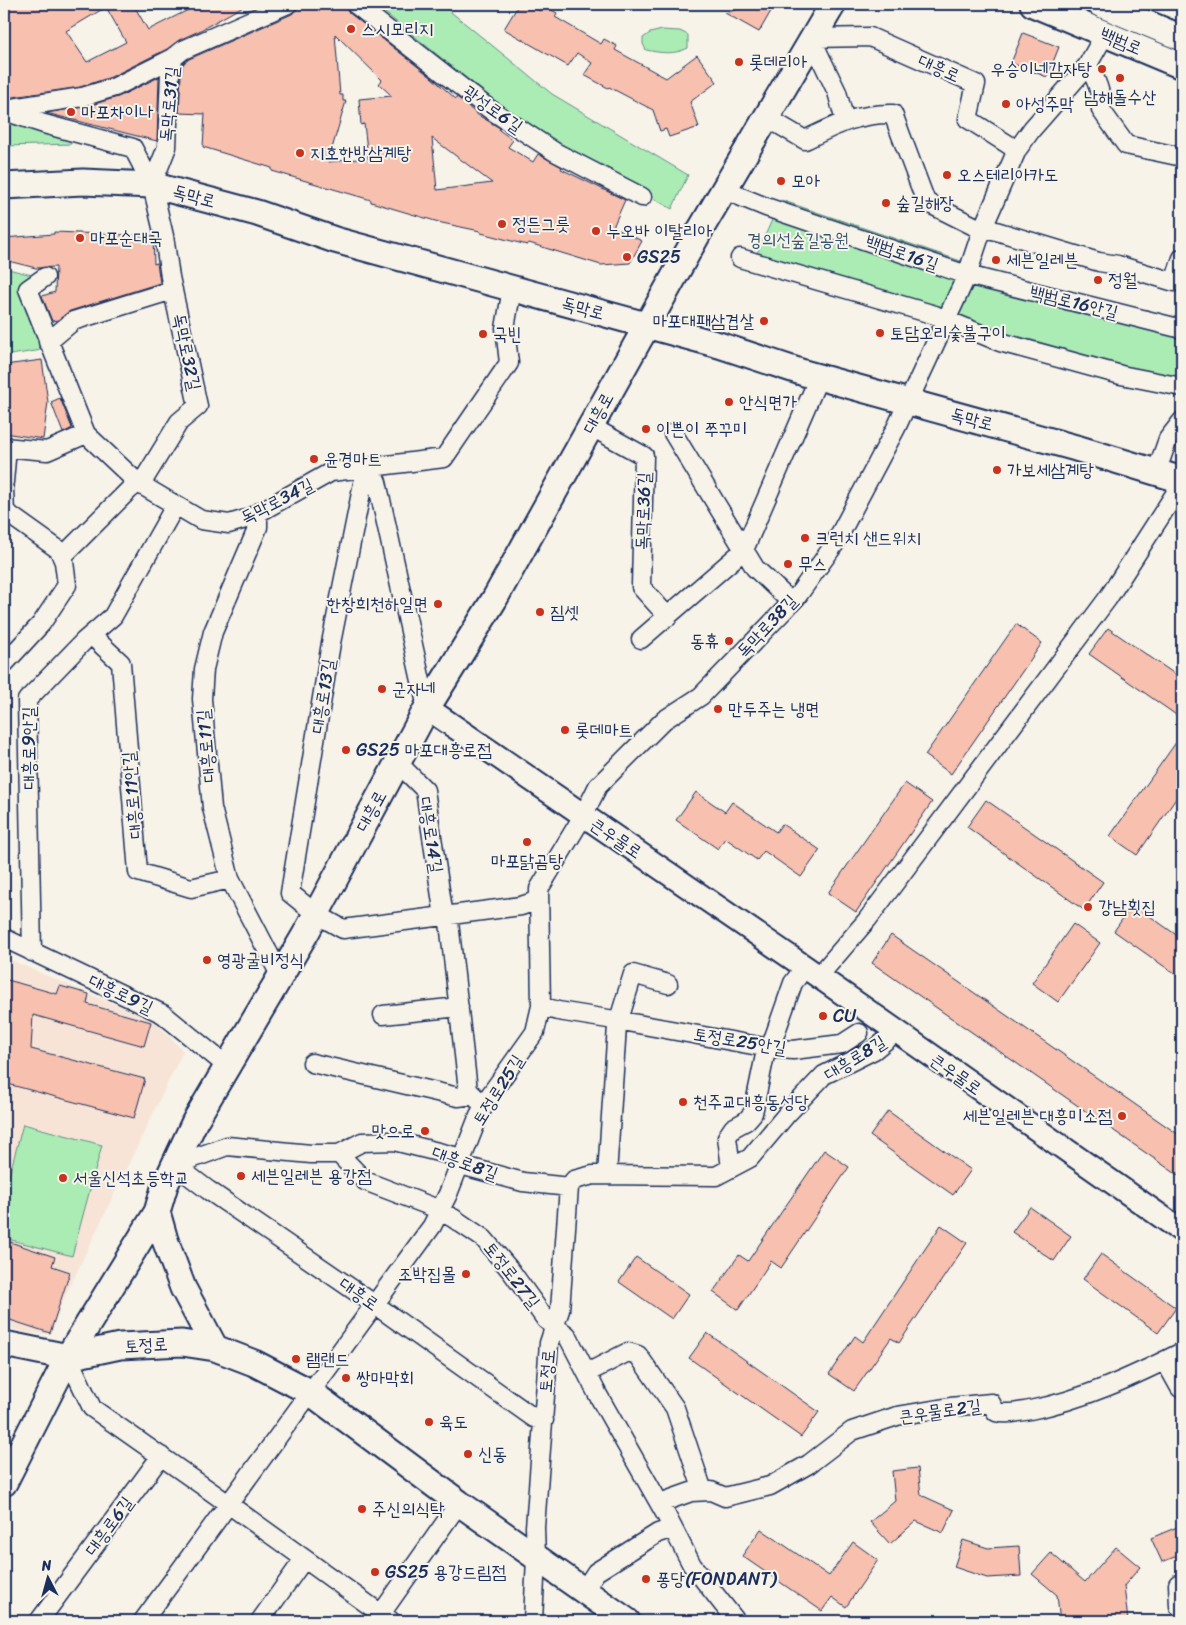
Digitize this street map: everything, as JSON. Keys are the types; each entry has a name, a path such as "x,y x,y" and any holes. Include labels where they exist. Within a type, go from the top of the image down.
{"main road":[{"name":"대흥로","path":"4,1483 68,1357 157,1212 165,1185 195,1121 316,914 427,708 494,600 646,326 833,4"},
{"name":"백범로","path":"1033,4 1182,66"},
{"name":"백범로","path":"1100,4 1126,9 1182,38"},
{"name":"독막로","path":"4,186 83,182 152,185 257,213 335,240 719,345 819,377 1076,448 1182,481"},
{"path":"157,1212 183,1288 215,1348"},
{"name":"토정로","path":"4,1344 68,1357 129,1346 182,1343 215,1348 254,1363 310,1392 459,1504 628,1621"}],"street":[{"name":"독막로31길","path":"152,185 167,147 170,74 173,58 183,50 288,4"},
{"name":"광성로6길","path":"356,4 488,108 555,152 642,197"},
{"path":"908,401 967,275 982,230 1017,150 1032,129 1086,66 1106,34"},
{"name":"대흥로","path":"812,38 870,37 976,84 968,119 1017,150"},
{"path":"812,38 836,92 845,121"},
{"path":"4,110 82,97 115,87 173,58"},
{"path":"1086,66 1091,71 1102,102 1101,110 1126,145 1182,157"},
{"name":"독막로32길","path":"4,110 44,124 133,148 152,185 198,406 179,422 146,476 62,557"},
{"path":"766,117 805,140 845,121 877,114 893,114 926,202 982,230 993,230 1174,282 1182,258"},
{"name":"백범로16길","path":"724,190 766,207 967,275"},
{"path":"740,258 945,320 1000,342 1122,375 1182,387"},
{"name":"백범로16안길","path":"967,275 1182,329"},
{"path":"4,482 5,447 47,451 86,434 28,289 45,277"},
{"name":"독막로34길","path":"86,434 138,483 201,520 229,524 249,518 331,472 444,458 509,362 505,328 512,289"},
{"path":"48,342 73,321 173,290"},
{"path":"641,640 744,550 819,377"},
{"name":"독막로38길","path":"583,816 598,786 664,720 701,696 791,602 834,545 896,428 908,401"},
{"path":"1156,473 1168,439 1182,421"},
{"name":"독막로36길","path":"590,426 644,456 641,587 668,617"},
{"path":"673,433 755,568 791,602"},
{"path":"370,468 377,482 427,708"},
{"name":"대흥로13길","path":"316,914 290,893 290,886 331,643 363,483 370,468"},
{"path":"731,1168 728,1137 732,1128 746,1121 753,1113 765,1055 793,983 811,972 867,920 1108,598 1182,481"},
{"path":"4,488 4,515 10,515 58,550 62,557 67,585 41,624 4,664"},
{"name":"대흥로9안길","path":"32,952 27,700 90,635 113,616 175,506"},
{"name":"대흥로11길","path":"258,513 258,527 213,632 204,669 202,699 212,808 230,878 280,975"},
{"name":"대흥로11안길","path":"90,635 121,663 138,872 191,888 230,878"},
{"name":"큰우물로","path":"427,708 811,972 1182,1231"},
{"name":"대흥로14길","path":"397,762 425,790 443,910 449,922 468,1090 478,1101"},
{"name":"토정로25길","path":"310,1392 432,1226 440,1211 478,1115 478,1101 535,1032 541,1006 539,889 583,816"},
{"path":"316,914 343,929 522,906 539,900"},
{"name":"대흥로9길","path":"4,938 163,1014 227,1066"},
{"path":"607,1175 618,1020 633,974 668,984"},
{"name":"토정로25안길","path":"541,1006 558,1011 769,1048 793,1050 842,1044 859,1033"},
{"path":"383,1016 458,1007"},
{"name":"대흥로8길","path":"176,1165 227,1146 311,1154 339,1154 362,1142 394,1141 454,1156 468,1167 523,1182 569,1187 574,1180 593,1175 716,1176 750,1158 786,1114 824,1075 874,1050 896,1032"},
{"path":"312,1063 478,1101"},
{"name":"토정로27길","path":"339,1154 365,1181 430,1206 454,1218 484,1239 511,1270 546,1320 567,1335 692,1565 736,1621"},
{"name":"대흥로","path":"176,1165 208,1190 374,1304 534,1418 544,1420"},
{"name":"토정로","path":"533,1621 536,1558 535,1527 549,1343 560,1310 569,1187"},
{"path":"587,1373 628,1352 638,1355 674,1408 703,1491"},
{"name":"큰우물로2길","path":"660,1503 691,1492 711,1491 726,1497 770,1486 809,1464 852,1431 897,1416 950,1407 991,1404 996,1412 1004,1414 1054,1406 1135,1376 1182,1352"},
{"path":"68,1357 92,1408 304,1559 383,1619 459,1504"},
{"path":"1165,1361 1180,1388"},
{"path":"143,1621 310,1392"},
{"name":"대흥로6길","path":"39,1621 161,1456"},
{"path":"584,1590 596,1572 658,1533 673,1528"},
{"path":"260,1621 304,1559"},
{"path":"1178,1584 1179,1606 1182,1608"}],"shaded area":[{"name":"서울신석초등학교","path":"4,957 154,1020 183,1051 61,1305 51,1334 26,1333 4,1326"}],"green space":[{"path":"374,4 441,4 552,94 688,175 672,209 525,125"},
{"path":"662,30 680,31 688,35 688,48 678,52 667,53 646,50 643,38 650,33"},
{"path":"8,121 71,140 71,144 7,146"},
{"name":"경의선숲길공원","path":"781,200 1011,278 1182,319 1182,383 1004,338 754,260"},
{"path":"4,268 32,275 20,290 42,350 4,356"},
{"path":"23,1124 102,1145 72,1256 4,1238 4,1195"}],"building":[{"path":"4,4 133,4 148,30 200,4 247,4 179,40 167,49 111,77 80,87 4,97","holes":["106,7 126,42 87,62 66,31"]},
{"path":"302,4 342,4 348,12 456,99 457,97 478,115 500,128 499,130 513,140 508,147 533,162 538,154 562,167 561,169 625,200 613,227 642,241 630,263 601,265 529,243 527,245 481,233 480,231 442,223 272,171 272,168 203,147 205,114 179,113 183,64 189,59 292,14","holes":["335,34 382,80 379,84 392,96 359,99 361,125 364,124 368,158 328,162 346,101 343,101 343,95 340,95","432,138 492,183 437,190"]},
{"path":"519,4 528,4 540,11 543,5 557,13 555,17 601,44 604,39 617,46 615,50 666,78 697,55 717,82 690,102 699,127 669,137 666,129 660,131 653,110 584,75 592,63 577,53 568,66 504,29"},
{"path":"755,4 775,4 759,32 725,13"},
{"path":"1023,33 1059,47 1047,77 1011,63"},
{"path":"159,77 157,141 46,113 84,107 118,97"},
{"path":"54,232 153,236 154,264 157,263 160,283 70,311 58,320 52,321 42,296 55,292 56,267 36,268 4,260 4,238 54,234"},
{"path":"42,360 48,402 43,439 4,433 4,394 9,395 5,365"},
{"path":"60,398 72,428 63,433 51,402"},
{"path":"1016,624 1042,643 951,774 925,755"},
{"path":"1108,628 1182,679 1182,719 1089,654"},
{"path":"1182,734 1182,790 1137,855 1110,836"},
{"path":"905,783 932,802 856,912 828,893"},
{"path":"696,792 725,812 732,802 776,832 782,824 820,850 801,877 764,851 757,860 725,838 718,849 676,820"},
{"path":"986,800 1103,882 1084,910 967,827"},
{"path":"1133,904 1182,939 1182,979 1114,931"},
{"path":"1073,924 1100,943 1058,1002 1032,983"},
{"path":"891,935 1182,1137 1182,1178 872,963"},
{"path":"4,979 57,994 60,986 89,994 87,1004 151,1022 144,1046 33,1015 31,1049 145,1079 134,1118 4,1083"},
{"path":"888,1111 971,1170 953,1195 870,1136"},
{"path":"824,1150 849,1167 781,1268 771,1261 738,1310 713,1292 739,1255 748,1261"},
{"path":"1030,1207 1071,1236 1054,1261 1012,1232"},
{"path":"941,1225 967,1243 899,1343 891,1338 854,1391 829,1374 855,1336 863,1342"},
{"path":"4,1240 55,1257 52,1266 70,1272 50,1333 4,1318"},
{"path":"1101,1254 1176,1308 1158,1333 1083,1279"},
{"path":"636,1257 689,1294 672,1319 619,1282"},
{"path":"707,1333 819,1412 801,1437 689,1358"},
{"path":"918,1468 921,1495 954,1510 943,1533 916,1521 890,1544 870,1522 895,1501 892,1471"},
{"path":"1182,1525 1182,1554 1162,1562 1151,1538"},
{"path":"761,1529 829,1576 853,1542 878,1560 846,1607 832,1597 822,1611 742,1556"},
{"path":"963,1540 988,1548 1019,1546 1021,1576 987,1578 954,1567"},
{"path":"1116,1547 1140,1567 1124,1586 1128,1621 1060,1621 1057,1595 1032,1574 1051,1553 1085,1582"}],"place":[{"name":"스시모리지","path":"351,29"},
{"name":"롯데리아","path":"739,62"},
{"name":"우승이네감자탕","path":"1102,69"},
{"name":"남해돌수산","path":"1120,78"},
{"name":"아성주막","path":"1006,104"},
{"name":"마포차이나","path":"71,112"},
{"name":"지호한방삼계탕","path":"300,153"},
{"name":"오스테리아카도","path":"947,175"},
{"name":"모아","path":"781,181"},
{"name":"숲길해장","path":"886,203"},
{"name":"정든그릇","path":"502,224"},
{"name":"누오바 이탈리아","path":"596,231"},
{"name":"마포순대국","path":"80,238"},
{"name":"GS25","path":"627,257"},
{"name":"세븐일레븐","path":"996,260"},
{"name":"정월","path":"1098,280"},
{"name":"마포대패삼겹살","path":"764,321"},
{"name":"토담오리숯불구이","path":"880,333"},
{"name":"국빈","path":"483,334"},
{"name":"안식면가","path":"729,402"},
{"name":"이쁜이 쭈꾸미","path":"646,429"},
{"name":"윤경마트","path":"314,459"},
{"name":"가보세삼계탕","path":"997,470"},
{"name":"크런치 샌드위치","path":"805,538"},
{"name":"무스","path":"788,564"},
{"name":"한창희천하일면","path":"438,604"},
{"name":"짐셋","path":"540,612"},
{"name":"동휴","path":"729,641"},
{"name":"군자네","path":"382,689"},
{"name":"만두주는 냉면","path":"718,709"},
{"name":"롯데마트","path":"565,730"},
{"name":"GS25 마포대흥로점","path":"346,750"},
{"name":"마포닭곰탕","path":"527,842"},
{"name":"강남횟집","path":"1088,907"},
{"name":"영광굴비정식","path":"207,960"},
{"name":"CU","path":"823,1016"},
{"name":"천주교대흥동성당","path":"683,1102"},
{"name":"세븐일레븐 대흥미소점","path":"1122,1116"},
{"name":"맛으로","path":"425,1131"},
{"name":"세븐일레븐 용강점","path":"241,1176"},
{"name":"서울신석초등학교","path":"63,1178"},
{"name":"조박집몰","path":"466,1274"},
{"name":"램랜드","path":"296,1359"},
{"name":"쌍마막회","path":"346,1378"},
{"name":"육도","path":"429,1422"},
{"name":"신동","path":"468,1454"},
{"name":"주신의식탁","path":"362,1509"},
{"name":"GS25 용강드림점","path":"375,1572"},
{"name":"퐁당(FONDANT)","path":"646,1579"}]}
